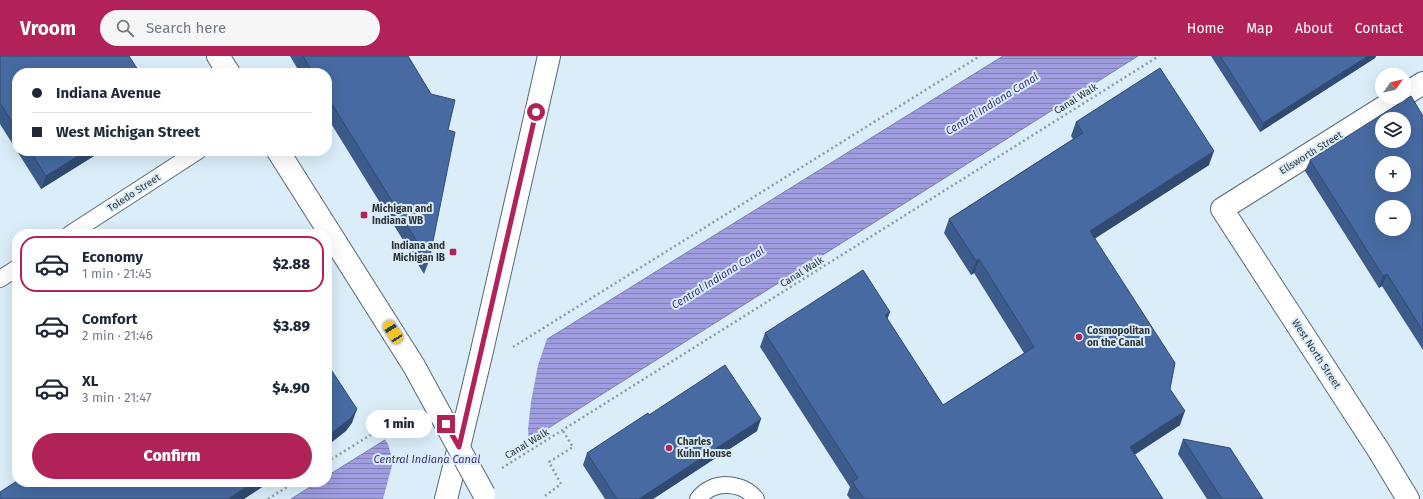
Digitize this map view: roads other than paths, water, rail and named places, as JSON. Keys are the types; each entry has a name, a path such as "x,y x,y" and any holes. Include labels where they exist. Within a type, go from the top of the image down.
{"main road":[{"path":"218,56 226,68"},
{"path":"446,499 481,355 549,56"},
{"path":"1411,91 1423,83"},
{"name":"Ellsworth Street","path":"1222,209 1389,104"},
{"path":"281,156 327,229"},
{"name":"West North Street","path":"1222,209 1379,451 1408,499"},
{"path":"332,236 414,366 486,496"}],"lane":[{"name":"Toledo Street","path":"78,229 190,156"},
{"path":"0,279 12,271"},
{"path":"698,499 710,489 721,485 733,485 744,489 756,499"}],"water":[{"name":"Central Indiana Canal","path":"1003,56 1138,56 436,499 291,499 310,487 332,487 332,473"}],"place":[{"name":"Michigan and Indiana WB","path":"364,215"},
{"name":"Indiana and Michigan IB","path":"453,252"},
{"name":"Cosmopolitan on the Canal","path":"1079,337"},
{"name":"Charles Kuhn House","path":"669,448"}]}
